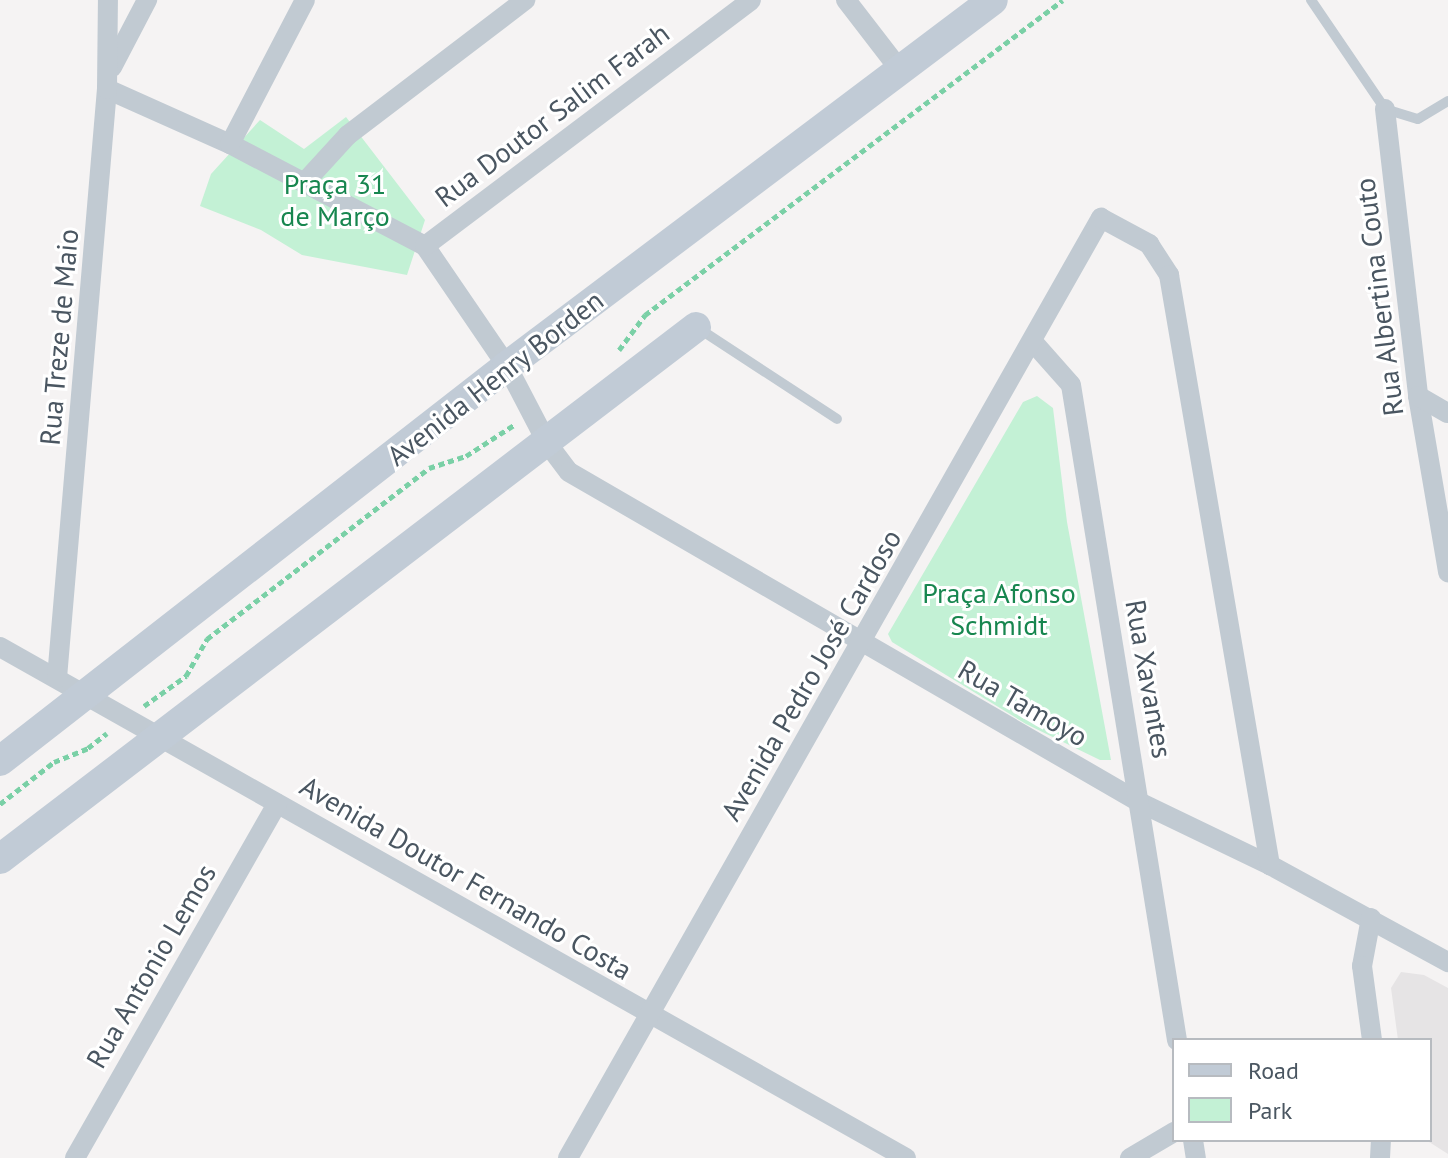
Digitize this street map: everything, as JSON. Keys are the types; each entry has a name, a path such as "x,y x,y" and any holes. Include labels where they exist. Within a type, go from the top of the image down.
{"street":[{"name":"Rua Treze de Maio","path":"57,678 107,82 108,0"},
{"path":"147,0 107,82 425,246"},
{"path":"230,144 305,0"},
{"path":"304,183 348,135 525,0"},
{"name":"Rua Doutor Salim Farah","path":"425,246 751,0"},
{"path":"846,0 900,70"},
{"name":"Avenida Henry Borden","path":"0,761 507,366 993,0"},
{"name":"Rua Albertina Couto","path":"1385,109 1418,396 1448,572"},
{"name":"Avenida Pedro José Cardoso","path":"568,1158 1101,218 1149,244 1169,275 1270,865"},
{"name":"Rua Tamoyo","path":"425,246 507,366 547,443 569,472 1141,803 1270,865 1448,962"},
{"path":"0,859 696,327"},
{"name":"Rua Xavantes","path":"1033,342 1071,385 1177,1038"},
{"path":"1418,396 1448,413"},
{"name":"Avenida Doutor Fernando Costa","path":"0,647 89,694 277,804 906,1158"},
{"name":"Rua Antonio Lemos","path":"75,1158 277,804"},
{"path":"1371,918 1362,966 1372,1038"},
{"path":"1130,1158 1172,1133"}],"lane":[{"path":"1311,0 1385,109 1418,119 1448,101"},
{"path":"696,327 837,419"}],"shaded area":[{"path":"1401,972 1424,975 1448,988 1448,1154 1429,1142 1432,1142 1432,1038 1398,1038 1391,988"}],"green space":[{"name":"Praça 31 de Março","path":"346,117 425,220 407,275 302,255 261,230 200,206 211,174 260,120 304,149"},
{"name":"Praça Afonso Schmidt","path":"1037,396 1053,408 1067,522 1111,760 1100,760 1026,724 892,642 888,634 1023,402"}]}
